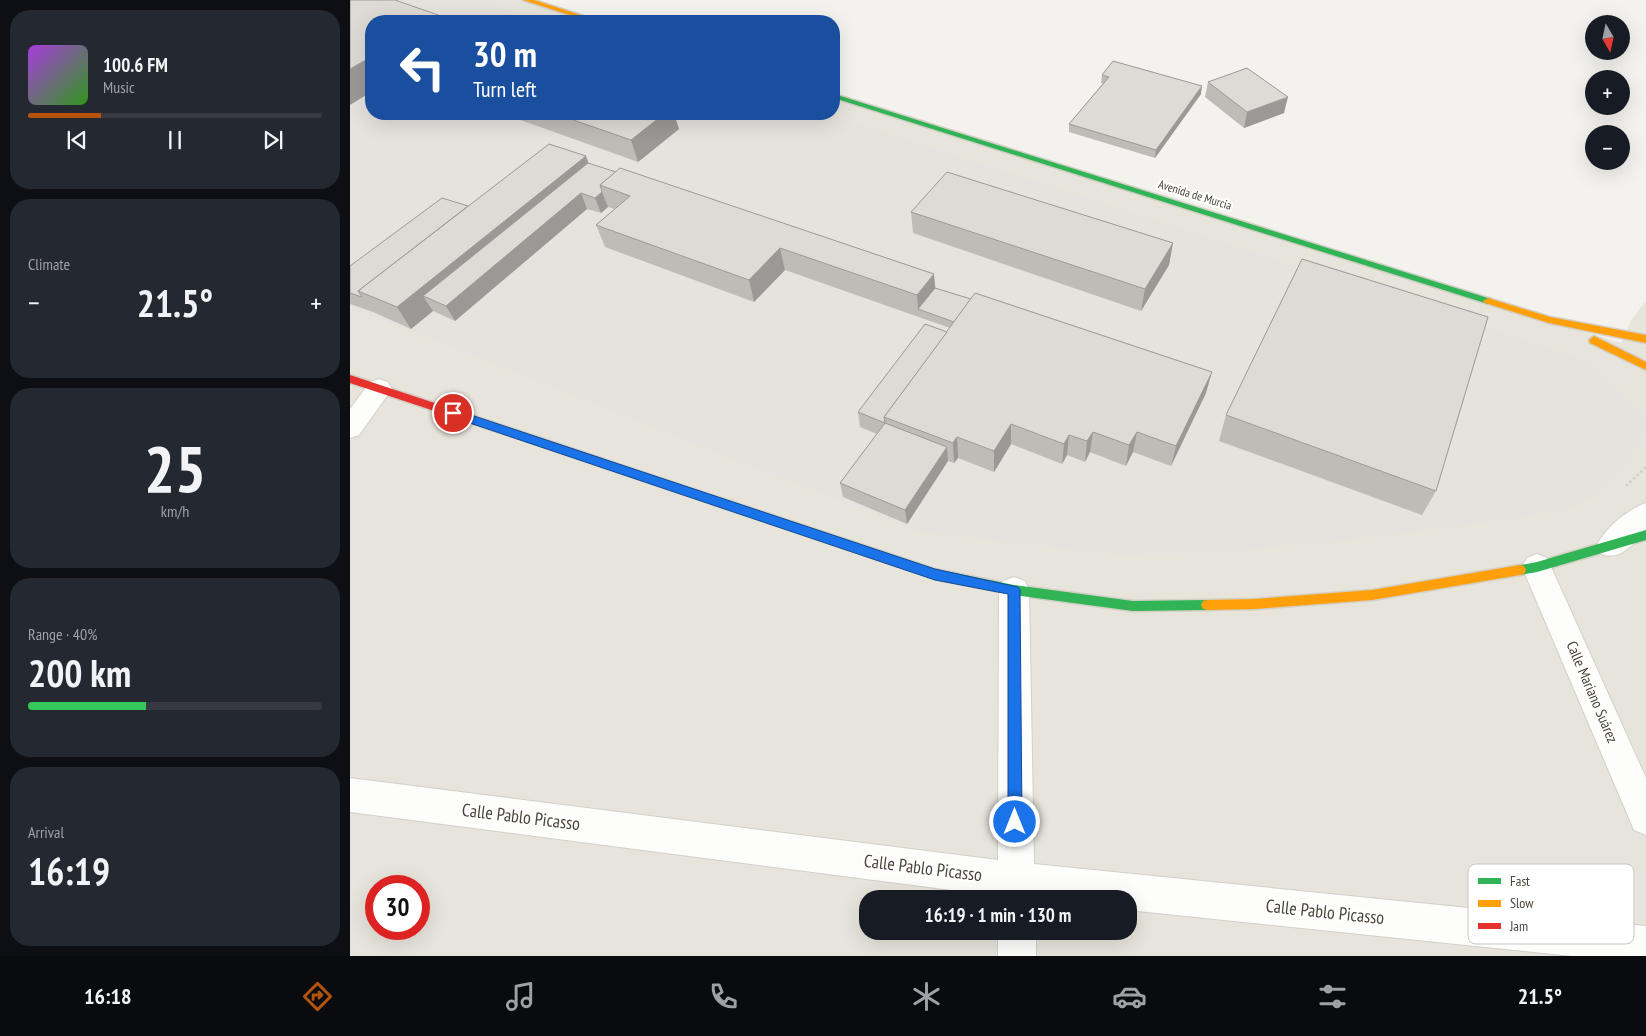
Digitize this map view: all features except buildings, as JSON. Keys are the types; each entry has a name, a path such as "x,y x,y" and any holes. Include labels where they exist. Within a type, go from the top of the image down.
{"street":[{"path":"527,0 576,15"},
{"name":"Avenida de Murcia","path":"840,98 1549,320"},
{"path":"1549,320 1646,339"},
{"path":"1549,320 1614,349 1646,366"},
{"path":"350,380 379,388 935,574 1014,590 1133,606 1255,604 1372,595 1538,567 1646,535"},
{"path":"350,428 379,388"},
{"path":"1611,545 1646,515"},
{"name":"Calle Mariano Suárez","path":"1538,567 1646,818"},
{"path":"1014,590 1016,890"},
{"name":"Calle Pablo Picasso","path":"350,795 1016,890"},
{"name":"Calle Pablo Picasso","path":"1137,901 1468,929"},
{"path":"1017,940 1017,956"}],"shaded area":[{"path":"350,0 523,0 572,15 365,15 365,120 840,120 840,99 1621,343 1632,319 1646,301 1646,956 350,956"},
{"path":"350,0 479,0 526,15 365,15 365,120 840,120 840,118 1580,358 1610,380 1628,397 1646,424 1631,460 1600,494 1565,510 1350,540 1210,553 1122,555 915,531 350,307"}],"traffic: fast":[{"path":"840,98 1488,301"},
{"path":"597,461 935,574 1014,590 1133,606 1207,605"},
{"path":"1520,570 1537,567 1646,535"}],"traffic: slow":[{"path":"527,0 576,15"},
{"path":"1488,301 1549,320 1646,339"},
{"path":"1594,340 1646,366"},
{"path":"1207,605 1255,604 1372,595 1520,570"}],"traffic: jam":[{"path":"350,379 597,461"}],"route":[{"path":"453,413 935,574 1014,590 1015,822"}]}
